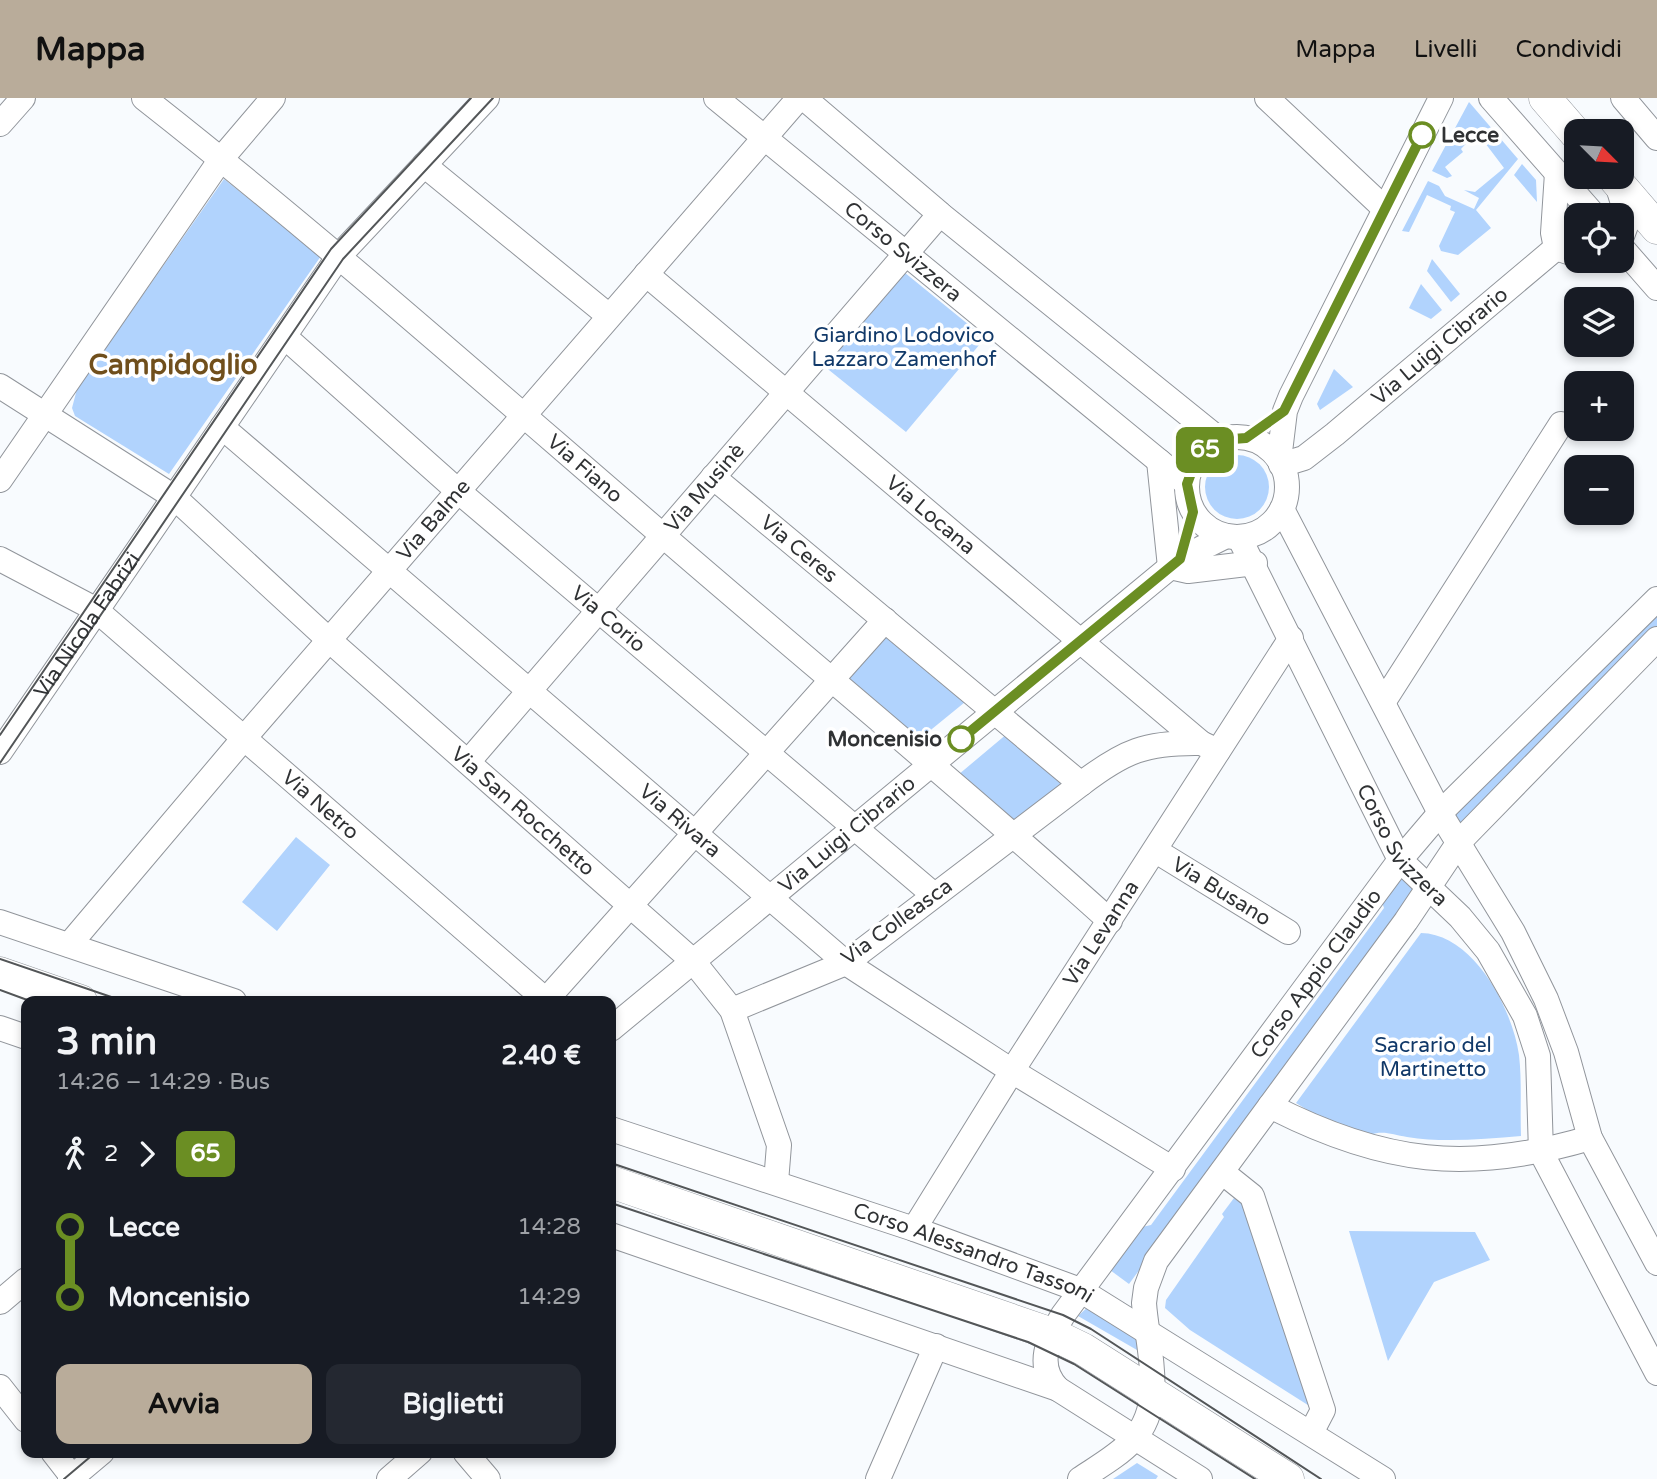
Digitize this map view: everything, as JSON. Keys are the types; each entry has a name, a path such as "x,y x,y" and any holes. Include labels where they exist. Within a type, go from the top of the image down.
{"main road":[{"path":"1545,98 1564,120"},
{"path":"1573,98 1591,119"},
{"path":"1634,182 1657,197"},
{"path":"1630,189 1657,228"},
{"path":"0,973 67,996"},
{"path":"616,1184 1052,1334 1287,1479"}],"street":[{"path":"0,124 23,98"},
{"name":"Via Fiano","path":"144,98 340,256 832,681 1014,834"},
{"path":"0,480 221,159 273,98"},
{"path":"340,256 487,98"},
{"name":"Corso Svizzera","path":"716,98 1187,484"},
{"path":"802,98 940,214 1220,440"},
{"name":"Via Balme","path":"69,945 245,737 765,137 802,98"},
{"path":"1267,98 1385,209"},
{"path":"1283,418 1246,438 1220,440 1197,457 1187,484 1193,512 1202,523 1233,537 1265,529 1282,509 1287,487 1280,463 1283,418 1441,98"},
{"path":"1491,98 1583,203"},
{"path":"1623,98 1657,138"},
{"path":"424,165 609,317"},
{"name":"Via Luigi Cibrario","path":"1557,173 1553,233 1564,249"},
{"name":"Via Musinè","path":"468,762 940,214"},
{"name":"Via Luigi Cibrario","path":"1280,463 1304,458 1564,254"},
{"name":"Via Nicola Fabrizi","path":"1,748 340,256"},
{"path":"1634,262 1657,288"},
{"name":"Via Locana","path":"646,274 786,395 1210,747"},
{"name":"Via Corio","path":"285,337 458,491 934,895"},
{"name":"Via San Rocchetto","path":"0,386 174,497 330,640 693,961 732,1010 779,1145 776,1182"},
{"path":"1283,418 1298,440 1324,443"},
{"path":"1384,701 1561,424"},
{"name":"Via Rivara","path":"222,427 846,963 1012,1071 1173,1169"},
{"path":"1246,438 1270,450 1280,463"},
{"path":"1159,461 1175,563"},
{"name":"Via Ceres","path":"713,477 1081,784"},
{"name":"Corso Svizzera","path":"1282,509 1440,813 1513,932 1546,999 1566,1052 1590,1138 1657,1263"},
{"path":"1175,563 1193,512"},
{"name":"Corso Svizzera","path":"1233,537 1255,563 1400,860 1430,887 1488,951 1525,1016 1538,1056 1541,1152 1657,1373"},
{"name":"Via Luigi Cibrario","path":"616,1024 1175,563 1233,537"},
{"name":"Via Netro","path":"0,559 95,609 541,996"},
{"path":"1175,563 1188,570 1255,563"},
{"name":"Corso Appio Claudio","path":"1058,1389 1049,1380 1044,1362 1052,1334 1080,1290 1173,1169 1400,860 1440,813 1657,599"},
{"path":"550,996 885,620"},
{"name":"Via Levanna","path":"914,1229 1012,1071 1156,850 1210,747 1291,638"},
{"name":"Corso Appio Claudio","path":"1153,1394 1146,1329 1146,1288 1153,1268 1430,887 1459,842 1657,639"},
{"path":"1081,784 1109,762 1136,748 1174,742 1210,747"},
{"name":"Via Colleasca","path":"732,1010 846,963 1081,784"},
{"path":"1014,834 1110,921"},
{"name":"Via Busano","path":"1156,850 1288,932"},
{"path":"0,922 219,996"},
{"path":"0,1028 21,1035"},
{"path":"1270,1107 1345,1140 1409,1157 1451,1159 1541,1152 1590,1138"},
{"name":"Corso Alessandro Tassoni","path":"616,1131 914,1229 1080,1290 1383,1479"},
{"path":"1222,1172 1243,1185 1252,1196 1323,1410 1311,1433"},
{"path":"616,1237 1058,1389 1190,1476"},
{"path":"0,1302 21,1284"},
{"path":"878,1479 936,1346"},
{"path":"0,1387 21,1414"},
{"path":"1080,1479 1135,1438 1153,1394"},
{"path":"57,1458 72,1478 95,1458"},
{"path":"389,1479 413,1458"},
{"path":"470,1458 488,1479"}],"green space":[{"path":"1469,102 1518,159 1476,210 1491,228 1458,255 1441,251 1439,246 1455,212 1450,210 1451,206 1427,195 1409,232 1402,231 1428,181 1439,186 1445,196 1474,209 1479,198 1464,190 1475,192 1504,168 1479,135 1475,134 1461,149 1463,152 1445,167 1452,176 1447,178 1432,171"},
{"path":"1522,164 1536,180 1537,202 1514,175"},
{"path":"224,179 321,256 169,474 75,416 72,408 77,389"},
{"path":"1432,259 1460,294 1451,302 1427,271"},
{"name":"Giardino Lodovico Lazzaro Zamenhof","path":"899,268 985,338 906,432 819,362"},
{"path":"1421,284 1442,310 1431,319 1409,308"},
{"path":"1334,369 1353,387 1320,410 1317,404"},
{"path":"1231,455 1243,455 1260,464 1267,475 1267,499 1260,510 1243,519 1231,519 1219,514 1210,505 1205,493 1205,481 1210,469 1219,460"},
{"path":"1657,611 1657,631 1463,825 1453,815"},
{"path":"887,627 970,698 916,742 840,680"},
{"path":"1008,733 1068,781 1014,823 958,775"},
{"path":"296,837 330,865 277,931 242,902"},
{"path":"1403,878 1415,886 1412,899 1129,1284 1110,1270 1142,1227 1151,1225 1384,908 1381,899 1397,880"},
{"name":"Sacrario del Martinetto","path":"1421,933 1440,937 1457,946 1473,959 1499,996 1515,1036 1519,1055 1521,1136 1449,1140 1384,1133 1370,1135 1314,1114 1296,1103"},
{"path":"1234,1198 1245,1205 1311,1407 1190,1330 1165,1308 1166,1300 1224,1217 1222,1214"},
{"path":"1349,1231 1475,1232 1490,1260 1434,1282 1388,1361"},
{"path":"1090,1305 1139,1340 1137,1350 1078,1316"},
{"path":"1137,1463 1158,1476 1156,1479 1113,1479"}],"tram line":[{"path":"0,735 331,249 471,98"},
{"path":"0,763 343,259 493,98"},
{"path":"0,959 108,996"},
{"path":"0,990 21,998"},
{"path":"616,1165 1063,1315 1091,1329 1321,1479"},
{"path":"616,1205 1028,1342 1074,1364 1255,1479"},
{"path":"64,1479 89,1458"}],"bus line":[{"name":"65","path":"961,739 1180,559 1193,512 1187,484 1197,457 1220,440 1246,438 1258,432 1284,411 1422,135"}],"place":[{"name":"Lecce","path":"1422,135"},
{"name":"Moncenisio","path":"961,739"}],"district":[{"name":"Campidoglio","path":"173,365"}]}
